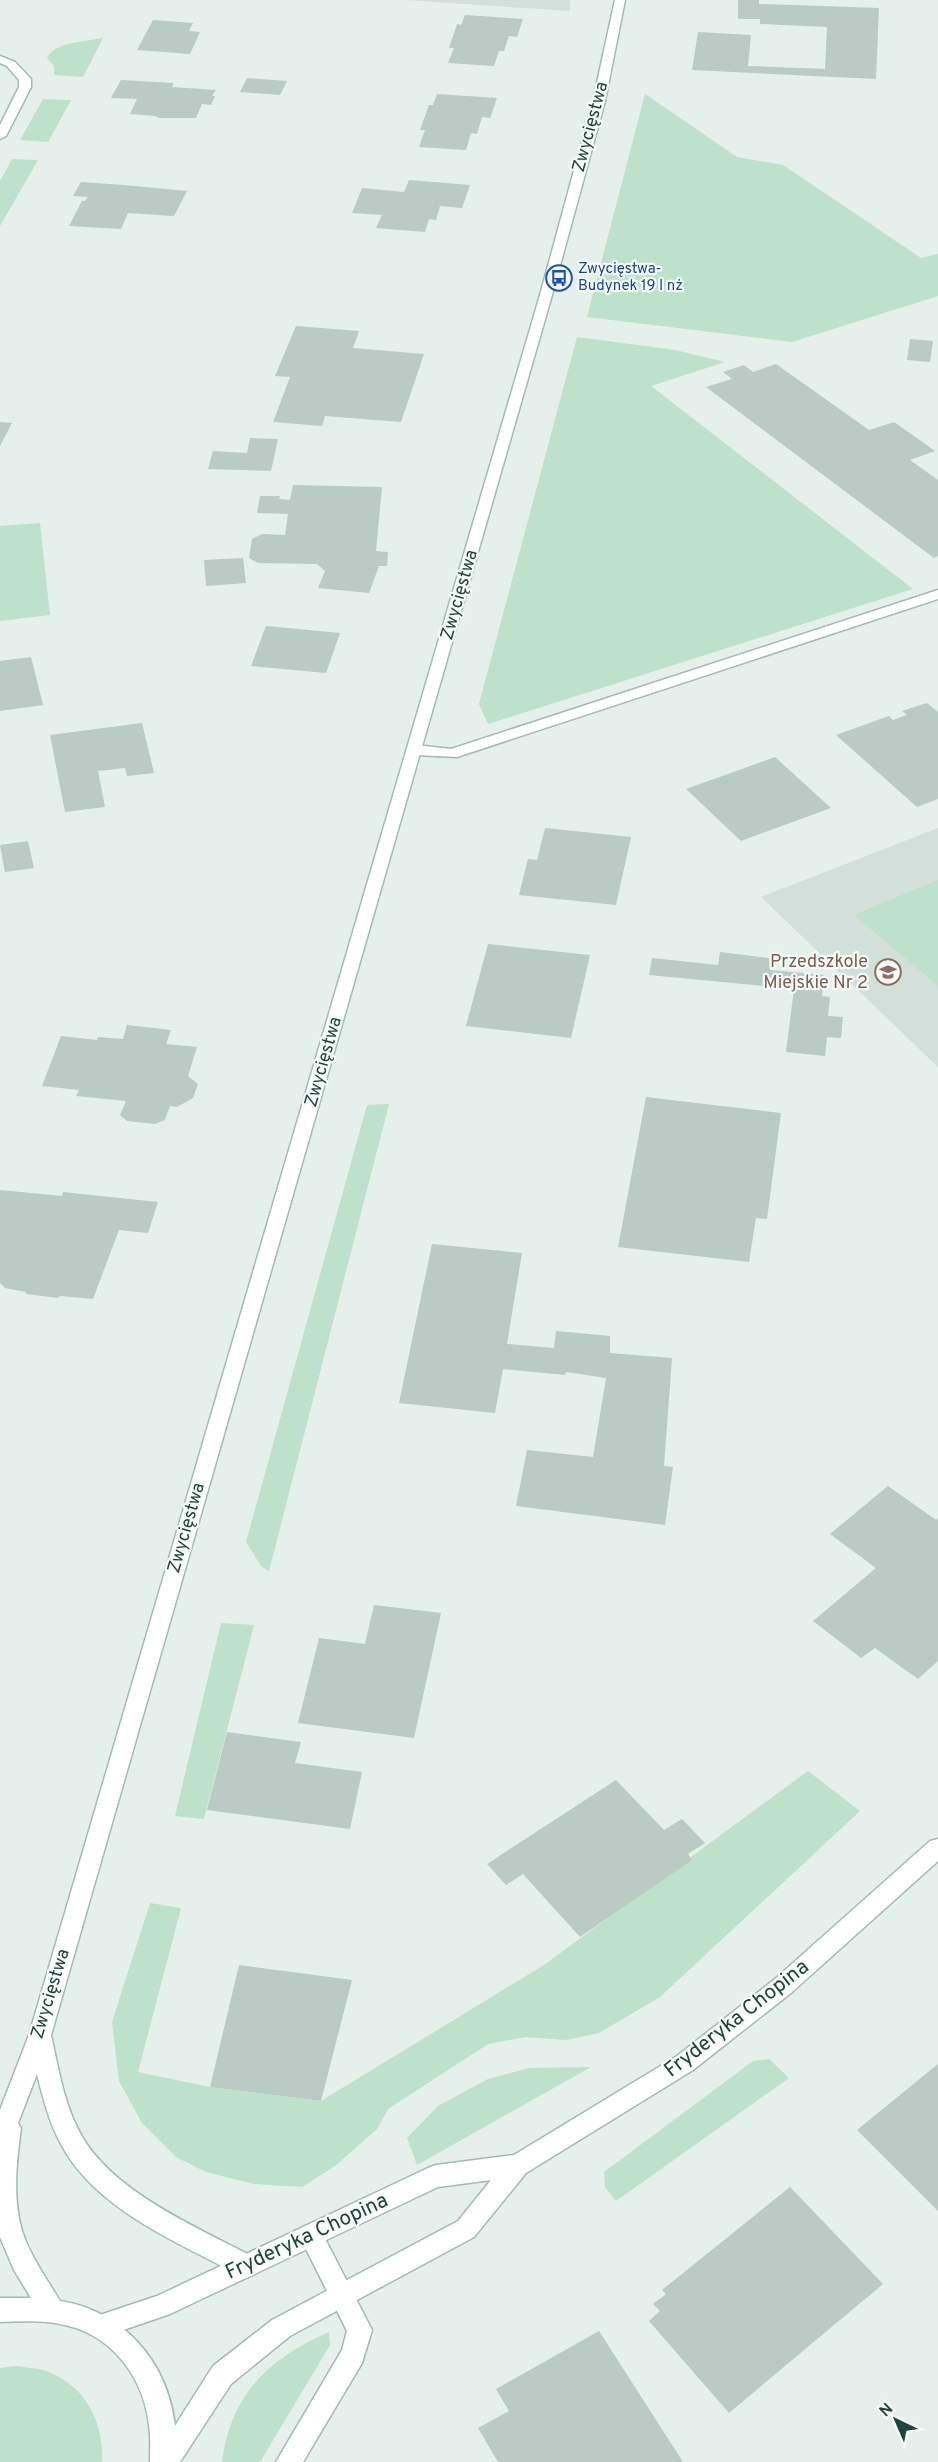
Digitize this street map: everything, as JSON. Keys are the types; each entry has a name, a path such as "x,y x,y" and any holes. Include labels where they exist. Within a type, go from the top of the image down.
{"street":[{"name":"Zwycięstwa","path":"0,2141 40,2035 415,750 587,147 620,0"},
{"path":"0,59 20,71 25,79 25,87 0,136"},
{"path":"415,750 452,754 938,594"},
{"name":"Fryderyka Chopina","path":"164,2462 222,2375 282,2328 466,2229 518,2165 628,2100 685,2063 783,1986 938,1848"},
{"path":"40,2035 53,2095 70,2138 87,2161 106,2182 133,2203 246,2266"},
{"name":"Zwycięstwa","path":"10,2118 4,2158 5,2205 11,2232 20,2255 52,2310"},
{"name":"Fryderyka Chopina","path":"100,2326 161,2306 436,2176 518,2165"},
{"path":"289,2462 353,2355 360,2330 312,2235"},
{"path":"0,2310 19,2308 65,2312 100,2326 113,2334 132,2352 152,2385 163,2426 164,2462"}],"shaded area":[{"path":"404,0 570,0 570,11"},
{"name":"Przedszkole Miejskie Nr 2","path":"938,828 938,1067 761,897"}],"green space":[{"path":"103,38 83,77 54,75 54,66 47,58 51,53 64,45"},
{"path":"645,94 737,157 783,165 921,258 938,254 938,296 792,342 587,317"},
{"path":"43,99 71,100 48,142 20,140"},
{"path":"12,159 38,160 0,226 0,181"},
{"path":"577,337 675,350 725,362 651,386 913,589 488,724 479,704"},
{"path":"40,523 50,615 0,621 0,526"},
{"path":"938,880 938,986 854,915"},
{"path":"389,1104 269,1571 261,1566 246,1542 367,1105"},
{"path":"221,1623 254,1625 204,1819 175,1816"},
{"path":"808,1771 860,1811 660,1997 599,2033 566,2040 525,2037 488,2044 388,2109 377,2129 335,2166 302,2187 254,2184 206,2172 176,2157 142,2123 119,2081 112,2022 150,1903 181,1908 138,2072 210,2087 321,2101 544,1965"},
{"path":"769,2059 789,2078 616,2201 605,2187 604,2172 753,2061"},
{"path":"591,2067 417,2165 407,2138 438,2106 488,2079 529,2068"},
{"path":"329,2332 330,2345 260,2462 222,2462 226,2438 234,2417 256,2381 289,2354"},
{"path":"17,2366 49,2372 74,2387 83,2397 100,2434 102,2462 0,2462 0,2368"}],"building":[{"path":"738,0 759,0 759,4 879,8 876,79 692,70 698,32 751,35 748,66 825,69 827,27 760,24 760,19 738,19"},
{"path":"465,15 523,19 517,37 509,36 504,51 499,51 494,66 448,63 454,48 449,48 457,24 461,25"},
{"path":"153,20 193,23 189,31 200,32 190,54 137,50"},
{"path":"247,78 287,81 280,95 240,92"},
{"path":"121,80 174,83 172,87 216,90 212,96 215,96 211,105 202,104 196,118 159,118 130,114 137,99 111,98"},
{"path":"437,94 497,98 490,118 482,117 477,134 471,133 466,150 419,147 425,130 420,130 429,105 433,105"},
{"path":"409,180 470,185 462,208 440,206 436,220 429,219 425,232 376,228 382,215 352,213 362,188 404,192"},
{"path":"81,182 187,191 174,216 128,213 121,229 69,226 82,201 88,197 73,196"},
{"path":"296,326 359,331 353,348 424,354 401,422 325,416 322,426 273,422 290,377 275,376"},
{"path":"910,339 933,341 930,362 907,360"},
{"path":"776,364 869,430 894,422 935,451 910,460 938,480 938,556 934,558 706,387 732,379 723,372 744,365 753,372"},
{"path":"0,422 12,423 0,446"},
{"path":"250,438 278,439 271,471 208,469 213,451 247,453"},
{"path":"293,485 382,487 376,551 388,552 387,566 379,566 369,593 318,588 325,571 317,564 258,563 249,558 252,539 262,534 285,535 288,514 257,513 260,496 280,496 279,499 290,500"},
{"path":"243,558 246,583 206,586 204,560"},
{"path":"266,626 340,633 326,673 251,666"},
{"path":"31,657 43,705 0,711 0,661"},
{"path":"927,703 938,712 938,799 917,807 836,735 889,716 893,720 907,715 902,711"},
{"path":"142,723 154,773 127,776 125,768 98,771 105,807 65,812 50,735"},
{"path":"775,757 831,808 741,841 686,789"},
{"path":"545,828 631,837 616,905 519,895 528,859 537,860"},
{"path":"28,841 34,868 5,872 0,845"},
{"path":"488,944 590,955 571,1038 466,1026"},
{"path":"720,952 769,958 770,970 824,975 822,996 830,997 828,1016 843,1017 841,1038 827,1037 825,1056 786,1052 794,989 649,975 652,958 718,965"},
{"path":"127,1025 171,1030 166,1044 197,1047 188,1076 198,1084 193,1098 177,1107 170,1106 165,1120 155,1124 127,1121 120,1115 126,1101 76,1096 79,1090 42,1086 61,1036 97,1040 98,1037 123,1039"},
{"path":"646,1097 781,1113 767,1219 756,1218 749,1262 618,1247"},
{"path":"0,1190 62,1196 63,1192 158,1202 148,1233 119,1230 93,1299 60,1296 58,1298 26,1294 26,1292 5,1288 0,1283"},
{"path":"432,1244 522,1253 507,1344 554,1348 556,1331 610,1336 610,1353 672,1358 664,1466 673,1467 665,1525 516,1506 527,1450 593,1457 606,1378 566,1372 565,1375 503,1369 495,1413 399,1403"},
{"path":"888,1486 936,1520 938,1518 938,1661 918,1679 875,1648 861,1658 813,1621 876,1568 830,1534"},
{"path":"374,1605 441,1613 414,1738 298,1723 319,1638 365,1644"},
{"path":"227,1732 301,1742 295,1763 362,1772 350,1829 207,1810"},
{"path":"616,1780 664,1830 682,1819 705,1843 688,1854 692,1860 580,1937 523,1874 506,1885 487,1864"},
{"path":"239,1965 352,1980 321,2101 210,2087"},
{"path":"938,2064 938,2211 857,2130"},
{"path":"790,2187 883,2284 729,2413 649,2321 660,2311 653,2304 666,2294 662,2290"},
{"path":"599,2331 683,2462 498,2462 478,2428 509,2411 496,2389"}],"place":[{"name":"Zwycięstwa- Budynek 19 I nż","path":"559,278"},
{"name":"Przedszkole Miejskie Nr 2","path":"888,972"}]}
